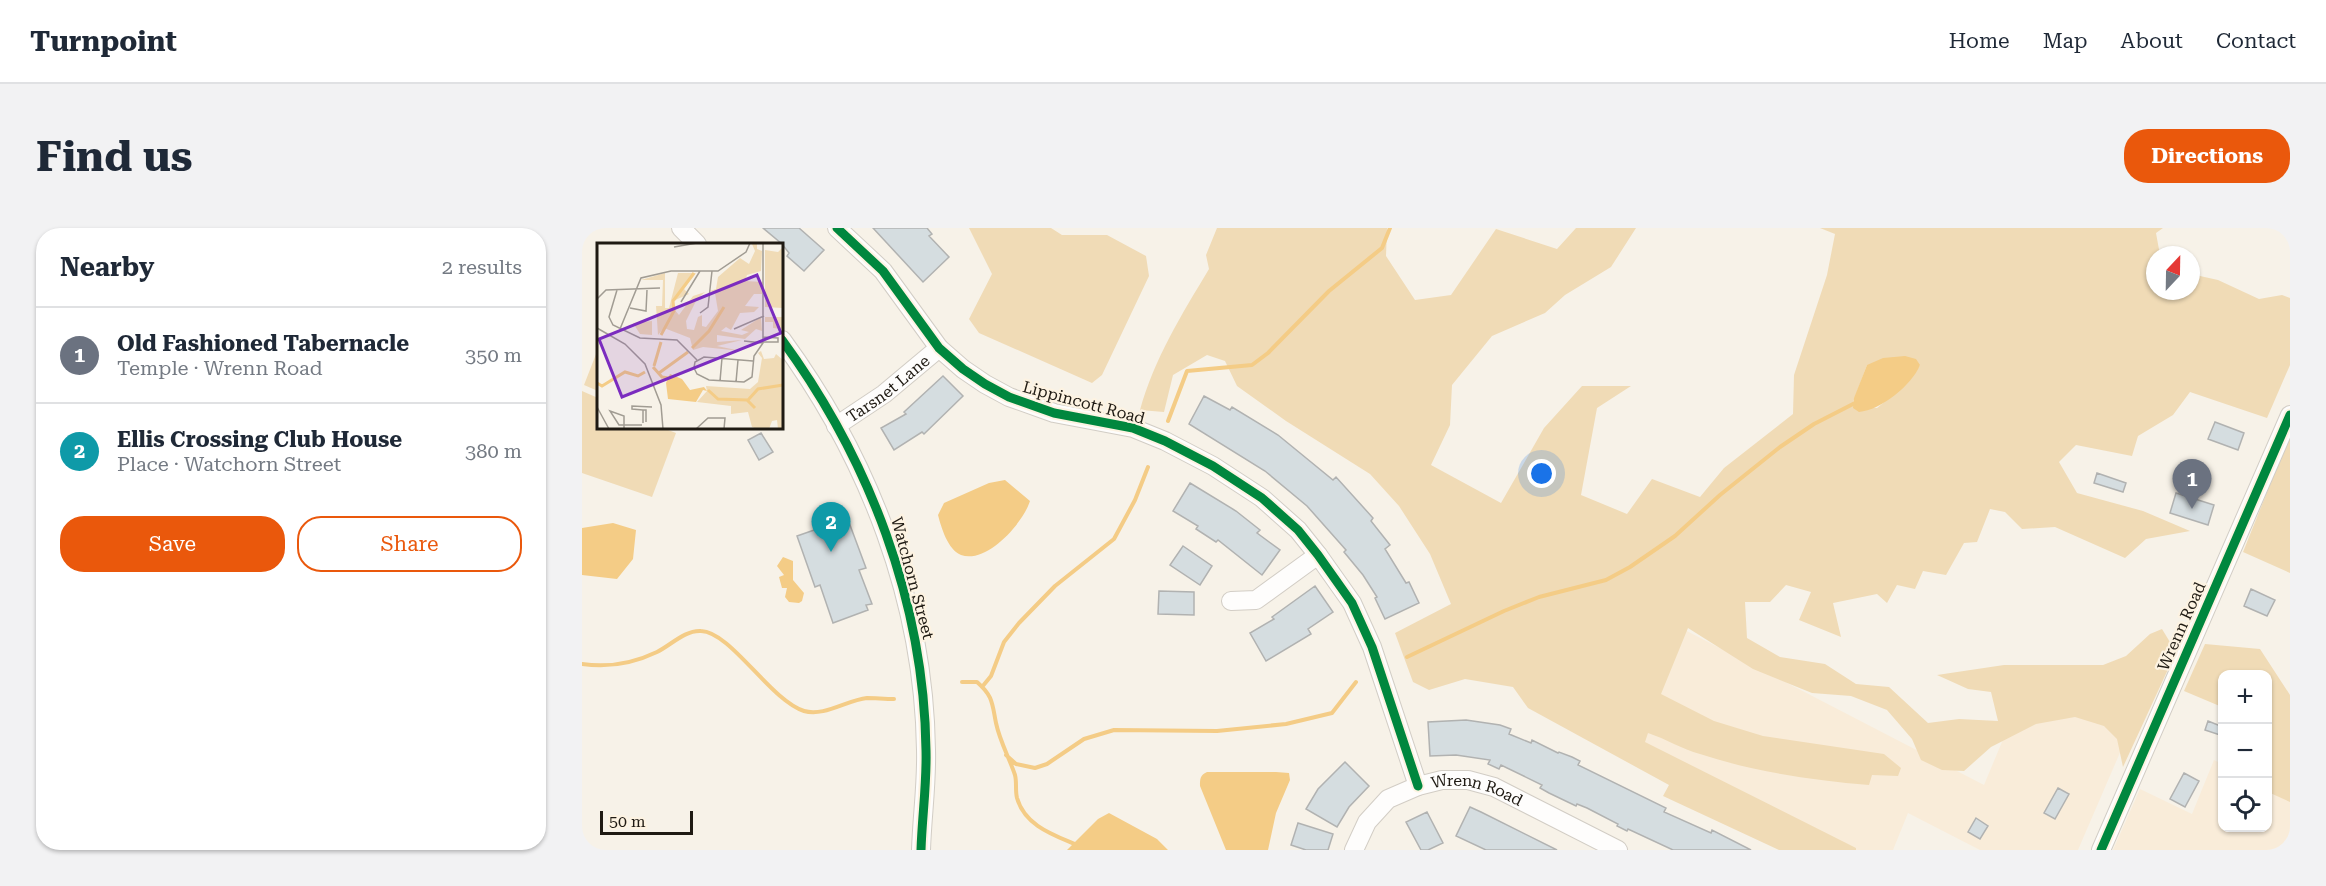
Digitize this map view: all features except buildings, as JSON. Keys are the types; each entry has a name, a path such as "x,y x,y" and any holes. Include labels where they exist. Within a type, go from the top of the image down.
{"street":[{"path":"681,228 696,243"},
{"name":"Lippincott Road","path":"837,228 883,272 939,348 963,369 1009,397 1054,413 1133,428 1165,441 1213,466 1262,498 1298,530 1352,603 1372,647 1418,786"},
{"name":"Watchorn Street","path":"783,341 807,375 836,426 880,513 900,575 914,630 921,677 926,751 921,850"},
{"name":"Tarsnet Lane","path":"836,426 884,394 939,348"},
{"name":"Wrenn Road","path":"2101,850 2290,415"},
{"path":"1231,602 1256,600 1318,555"},
{"name":"Wrenn Road","path":"1354,850 1366,822 1388,799 1418,786 1442,780 1468,780 1494,787 1618,850"}],"shaded area":[{"path":"969,228 1051,228 1062,235 1107,235 1146,256 1149,276 1102,375 1092,383 979,333 969,319 992,274"},
{"path":"1217,228 1387,228 1386,256 1415,300 1451,295 1496,229 1557,249 1576,228 1636,228 1611,267 1565,295 1545,313 1492,336 1452,385 1450,425 1431,465 1501,503 1544,428 1582,386 1631,386 1597,408 1581,495 1627,514 1652,479 1700,497 1724,468 1793,414 1794,375 1827,275 1835,234 1820,228 2163,228 2156,233 2158,246 2146,246 2146,300 2200,300 2200,276 2218,280 2259,299 2282,295 2290,298 2290,365 2267,418 2190,392 2173,415 2138,436 2132,456 2076,445 2059,462 2077,493 2143,511 2190,531 2146,539 2125,558 2055,527 2022,529 2005,512 1990,509 1977,542 1964,543 1946,575 1923,571 1915,589 1897,585 1887,603 1877,594 1833,603 1841,637 1799,620 1811,592 1786,585 1770,602 1745,602 1747,638 1780,657 1825,664 1856,684 1889,687 1928,723 1959,719 1998,721 1991,692 1968,689 1937,675 2004,665 2103,665 2126,656 2150,634 2162,629 2176,652 2123,767 2117,739 2104,726 2075,717 2036,724 1991,747 1964,771 1942,770 1921,760 1912,739 1887,710 1851,696 1812,693 1753,669 1688,628 1661,694 1714,721 1763,736 1884,754 1901,768 1898,776 1872,775 1869,785 1805,778 1762,770 1693,752 1648,733 1645,742 1856,848 1856,850 1779,850 1663,796 1669,785 1528,708 1513,687 1465,679 1429,690 1413,682 1395,633 1451,604 1430,554 1399,506 1370,474 1286,421 1237,386 1225,361 1207,355 1173,375 1164,412 1140,410 1161,355 1209,269 1206,255","holes":["1867,365 1920,365 1904,386 1877,408 1852,405"]},
{"path":"597,352 597,391 584,385"},
{"path":"1905,356 1916,359 1920,365 1903,388 1877,407 1859,412 1853,408 1854,398 1867,365 1883,358"},
{"path":"582,391 597,398 597,429 666,429 676,433 652,497 582,473"},
{"path":"2290,435 2290,573 2243,552"},
{"path":"1005,480 1030,501 1020,520 1003,540 982,553 971,556 956,552 946,538 938,515 944,503 989,483"},
{"path":"613,523 636,530 633,559 617,579 582,575 582,528"},
{"path":"783,557 793,561 793,580 804,593 799,603 789,602 785,597 787,588 782,588 779,577 784,575 777,566"},
{"path":"1683,629 1984,785 2027,682 2128,734 2078,850 1980,850 1908,813 1893,850 1847,850 1636,742"},
{"path":"2205,644 2260,649 2290,695 2290,802 2272,794 2272,670 2218,670 2218,705 2184,691"},
{"path":"2214,760 2218,762 2218,832 2272,832 2272,787 2290,796 2290,850 2113,850 2140,789 2192,814"},
{"path":"1207,772 1289,773 1290,780 1276,813 1268,850 1226,850 1200,786 1203,774"},
{"path":"1109,813 1157,839 1168,850 1067,850 1098,819"}],"waterway":[{"path":"1168,421 1187,371 1252,365 1268,353 1329,291 1382,248 1390,228"},
{"path":"1407,657 1504,611 1539,597 1606,580 1630,567 1675,536 1720,495 1780,447 1814,424 1855,403"},
{"path":"982,687 991,676 1004,642 1019,623 1055,586 1114,539 1135,500 1148,467"},
{"path":"582,664 602,666 639,660 657,652 678,638 701,631 713,634 725,642 778,694 804,711 819,712 859,699 894,699"},
{"path":"962,682 977,682 989,696 1000,737 1015,775 1017,798 1021,808 1033,823 1077,845"},
{"path":"1006,755 1016,764 1035,768 1047,764 1084,739 1114,730 1217,731 1286,724 1332,713 1356,682"}],"cycle path":[{"path":"837,228 883,271 939,348 985,384 1009,397 1054,413 1133,428 1165,441 1213,466 1262,498 1298,530 1352,603 1372,647 1418,786"},
{"path":"783,341 841,433 886,534 902,586 915,640 923,694 926,762 921,850"},
{"path":"2101,850 2290,415"}],"place":[{"name":"Old Fashioned Tabernacle","path":"2192,509"},
{"name":"Ellis Crossing Club House","path":"831,552"}]}
